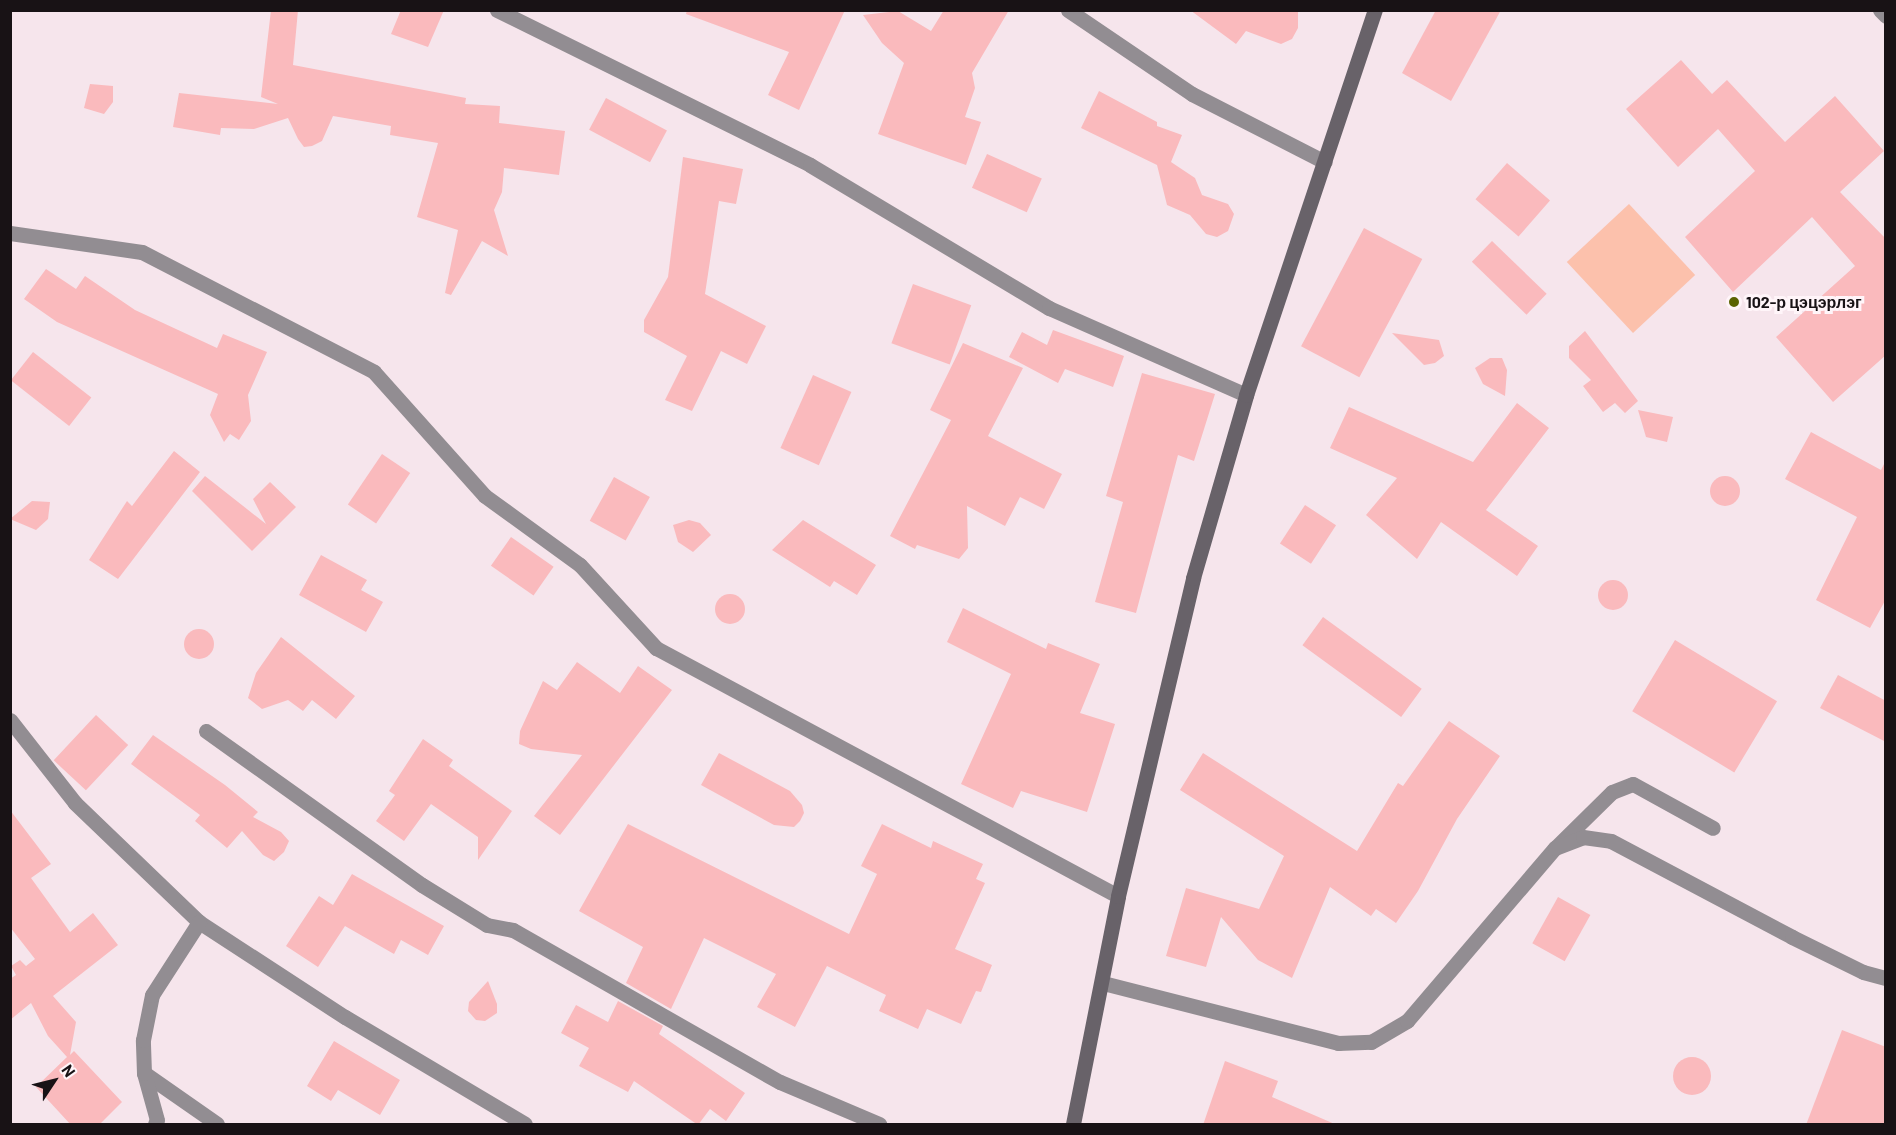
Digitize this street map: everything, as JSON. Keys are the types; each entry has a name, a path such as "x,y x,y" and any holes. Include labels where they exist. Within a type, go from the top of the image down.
{"main road":[{"path":"1073,1125 1118,896 1170,663 1246,394 1325,162 1371,12"}],"street":[{"path":"497,10 810,165 1049,308 1246,394"},
{"path":"1068,10 1192,94 1325,162"},
{"path":"1880,10 1886,16"},
{"path":"10,233 141,252 374,372 485,496 580,565 656,648 1118,896"},
{"path":"10,720 75,803 199,922 345,1017 525,1125"},
{"path":"206,730 422,885 487,925 513,930 780,1082 879,1125"},
{"path":"1102,983 1338,1043 1371,1042 1407,1021 1555,848 1612,792 1633,784 1713,828"},
{"path":"1555,848 1583,837 1611,841 1792,937 1863,972 1886,978"},
{"path":"155,1125 157,1120 144,1073 143,1040 152,996 199,922"},
{"path":"144,1073 217,1125"}],"shaded area":[{"path":"1629,204 1695,275 1633,333 1567,262"}],"building":[{"path":"271,10 298,10 293,65 466,98 465,104 500,106 499,123 565,131 559,175 504,168 502,192 494,210 508,256 482,241 451,295 445,293 458,230 417,217 438,143 390,135 391,126 333,116 322,141 304,147 288,118 254,129 221,128 220,135 173,127 179,93 278,104 261,97"},
{"path":"401,10 444,10 428,47 391,34"},
{"path":"687,10 845,10 799,110 768,95 789,52 686,14"},
{"path":"944,10 1009,10 972,73 975,88 965,117 981,122 966,165 878,134 904,63 882,43 863,15 898,11 931,31"},
{"path":"1190,10 1298,10 1298,28 1292,39 1281,44 1246,31 1236,44"},
{"path":"1436,10 1501,10 1451,101 1402,73"},
{"path":"1681,60 1712,94 1727,80 1785,142 1835,96 1884,151 1840,192 1886,239 1886,355 1833,402 1776,337 1855,266 1812,217 1733,292 1685,237 1755,171 1718,129 1678,167 1626,109"},
{"path":"90,84 113,86 113,102 104,114 84,108"},
{"path":"1099,91 1157,122 1157,126 1182,135 1171,162 1195,178 1202,195 1228,204 1234,214 1228,231 1217,237 1206,234 1190,215 1167,205 1157,165 1081,128"},
{"path":"606,98 667,130 650,162 589,130"},
{"path":"987,154 1042,178 1027,212 972,188"},
{"path":"683,157 743,169 736,204 719,201 705,294 766,326 747,364 721,351 692,411 665,400 687,356 644,332 644,320 668,277"},
{"path":"1507,163 1550,200 1519,237 1476,199"},
{"path":"1364,228 1422,259 1359,377 1301,346"},
{"path":"1492,241 1547,294 1527,315 1472,262"},
{"path":"46,269 76,289 85,276 135,310 217,348 223,334 267,352 248,395 251,421 239,440 230,434 224,442 210,415 218,394 57,322 24,299"},
{"path":"913,284 971,305 950,364 891,343"},
{"path":"1053,330 1124,356 1113,387 1065,369 1058,383 1009,357 1022,332 1047,345"},
{"path":"1585,331 1638,401 1625,413 1615,403 1603,412 1583,386 1591,380 1569,358 1569,346"},
{"path":"1392,333 1439,340 1444,356 1435,363 1424,365"},
{"path":"963,343 1023,368 988,436 1062,474 1044,509 1020,497 1005,526 967,506 968,548 959,559 917,545 915,549 890,536 951,420 930,410"},
{"path":"33,352 91,398 69,426 11,380"},
{"path":"1490,358 1502,358 1507,370 1505,396 1483,384 1475,368"},
{"path":"1142,373 1215,394 1194,461 1178,455 1136,613 1095,602 1123,502 1106,496"},
{"path":"813,375 851,392 819,465 780,448"},
{"path":"1517,403 1549,428 1486,510 1538,546 1517,576 1441,522 1417,559 1366,515 1397,478 1330,448 1349,407 1473,462"},
{"path":"1638,410 1673,417 1667,442 1646,437"},
{"path":"1811,432 1881,470 1886,460 1886,599 1870,628 1816,600 1857,517 1785,479"},
{"path":"174,451 200,472 118,579 89,560 127,501 132,506"},
{"path":"382,454 410,473 376,524 348,505"},
{"path":"205,476 266,524 253,499 270,482 296,507 252,551 192,491"},
{"path":"1725,476 1731,477 1739,485 1739,497 1731,505 1725,506 1719,505 1711,497 1710,491 1711,485 1719,477"},
{"path":"614,477 650,497 626,541 590,521"},
{"path":"32,501 50,502 48,519 36,530 10,519"},
{"path":"1305,505 1336,525 1311,564 1280,544"},
{"path":"689,520 700,523 711,535 693,552 678,542 673,525"},
{"path":"803,520 876,565 857,595 834,581 830,587 772,550"},
{"path":"511,537 554,567 534,595 491,566"},
{"path":"321,555 367,580 361,590 383,602 366,632 299,595"},
{"path":"1613,580 1624,584 1628,595 1624,606 1613,610 1602,606 1598,595 1602,584"},
{"path":"730,594 736,595 744,603 744,615 736,623 730,624 724,623 716,615 715,609 716,603 724,595"},
{"path":"963,608 1046,649 1048,643 1100,664 1080,713 1115,724 1087,812 1021,791 1013,808 961,784 1011,674 947,642"},
{"path":"1323,617 1422,689 1401,717 1302,645"},
{"path":"199,629 210,633 214,644 210,655 199,659 188,655 184,644 188,633"},
{"path":"281,637 355,696 336,719 312,700 303,711 288,700 262,709 248,698 256,673"},
{"path":"1675,640 1777,701 1734,772 1632,711"},
{"path":"577,662 620,693 638,666 672,690 560,835 534,816 582,755 531,749 519,744 520,731 543,681 557,690"},
{"path":"1838,675 1886,701 1886,742 1820,708"},
{"path":"96,715 128,745 86,790 54,760"},
{"path":"1449,721 1500,756 1457,819 1418,891 1396,923 1376,909 1371,916 1330,887 1292,978 1258,960 1221,917 1206,967 1166,956 1186,888 1259,909 1284,856 1180,790 1203,753 1357,851 1398,783 1403,786"},
{"path":"153,735 225,785 258,812 253,817 281,832 289,841 284,852 274,861 263,855 242,831 227,848 195,821 200,815 131,764"},
{"path":"423,739 453,760 449,766 512,811 478,860 478,837 431,804 404,841 376,821 395,795 389,791"},
{"path":"719,753 790,791 802,805 804,813 800,821 794,827 774,825 701,785"},
{"path":"10,810 51,864 31,878 70,932 93,913 118,945 53,996 76,1022 70,1055 74,1051 122,1102 99,1125 71,1125 36,1087 67,1057 48,1036 31,1003 10,1020 10,979 16,975 11,966 20,960 26,966 35,959 10,927"},
{"path":"628,824 849,934 877,874 861,866 882,824 931,848 933,841 983,864 976,879 985,883 955,949 992,965 981,992 976,991 961,1024 927,1009 918,1029 879,1011 886,995 827,966 795,1027 757,1007 776,974 704,938 671,1009 626,983 643,947 579,911"},
{"path":"352,874 444,926 428,955 401,940 394,954 345,926 318,967 286,946 319,896 333,905"},
{"path":"1558,897 1590,915 1565,961 1532,943"},
{"path":"488,981 497,1004 497,1013 485,1021 476,1020 468,1011 469,1002"},
{"path":"618,1001 663,1026 659,1034 745,1093 726,1121 710,1109 698,1125 634,1081 628,1092 579,1066 589,1048 561,1033 576,1005 608,1022"},
{"path":"1842,1030 1886,1047 1886,1125 1806,1125"},
{"path":"334,1041 400,1080 380,1115 338,1090 331,1101 307,1086"},
{"path":"1692,1057 1705,1063 1711,1076 1705,1089 1692,1095 1679,1089 1673,1076 1679,1063"},
{"path":"1225,1061 1278,1081 1272,1097 1337,1125 1203,1125"}],"place":[{"name":"102-р цэцэрлэг","path":"1734,302"}]}
